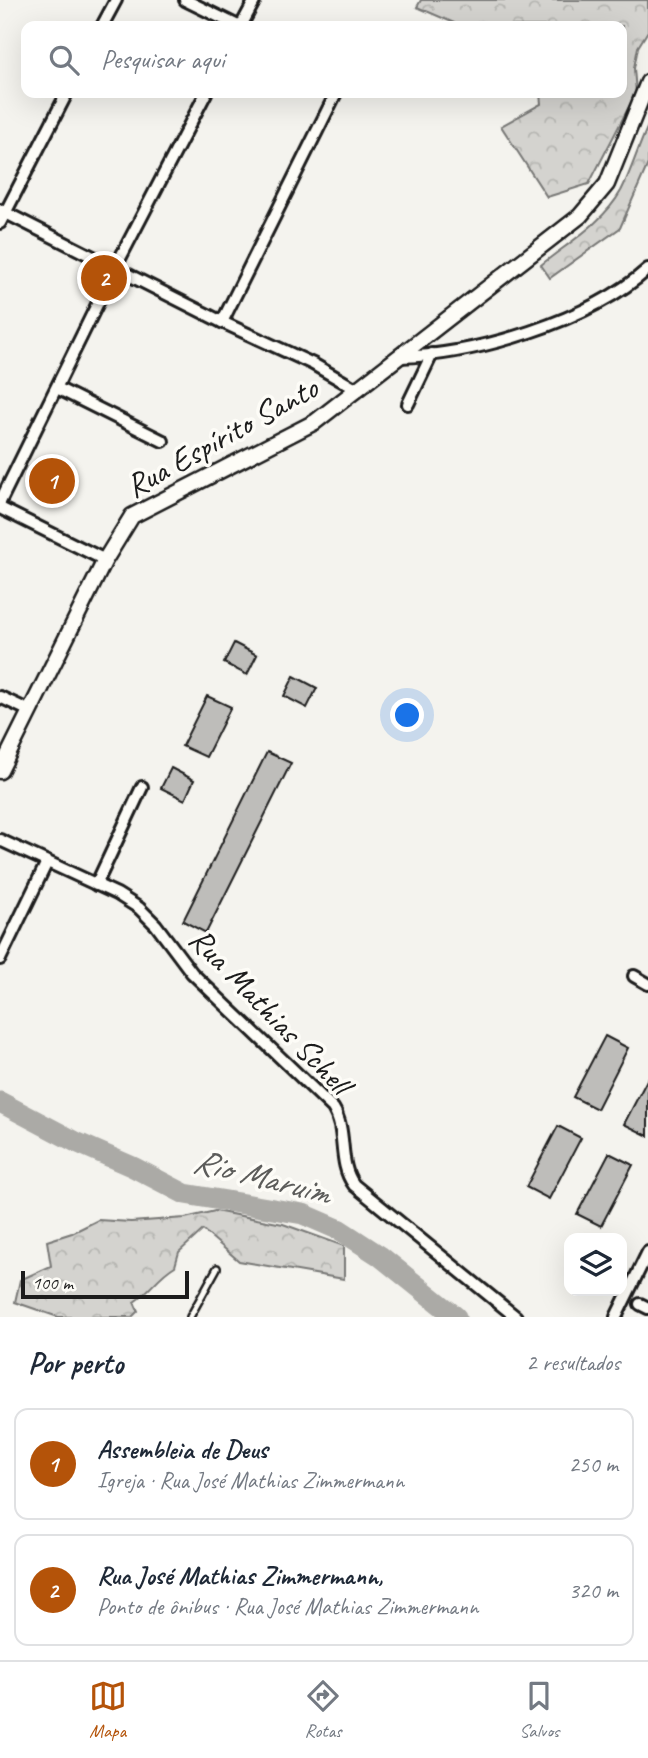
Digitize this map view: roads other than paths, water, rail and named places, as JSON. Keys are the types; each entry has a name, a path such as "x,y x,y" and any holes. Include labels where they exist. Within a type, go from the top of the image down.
{"street":[{"path":"105,21 116,0"},
{"path":"185,0 229,21"},
{"path":"242,21 255,0"},
{"name":"Rua Espírito Santo","path":"0,771 38,705 105,560 126,523 138,512 306,428 592,205 616,166 648,82"},
{"path":"64,98 2,215 313,364 356,389"},
{"path":"0,502 115,268 203,98"},
{"path":"222,322 334,98"},
{"path":"399,356 432,354 513,337 559,322 620,289 648,269"},
{"path":"408,404 432,354"},
{"path":"57,388 163,441"},
{"path":"0,508 105,560"},
{"path":"0,697 38,705"},
{"path":"96,885 142,787"},
{"name":"Rua Mathias Schell","path":"0,840 128,900 149,917 192,973 327,1101 340,1124 345,1172 354,1185 516,1317"},
{"path":"0,959 47,862"},
{"path":"634,976 648,984"},
{"path":"616,1317 648,1252"}],"lane":[{"path":"190,1317 217,1268"}],"waterway":[{"name":"Rio Maruim","path":"0,1102 185,1194 303,1214 340,1230 380,1256 456,1317"}],"place":[{"name":"Rua José Mathias Zimmermann,","path":"104,278"},
{"name":"Assembleia de Deus","path":"52,481"}]}
